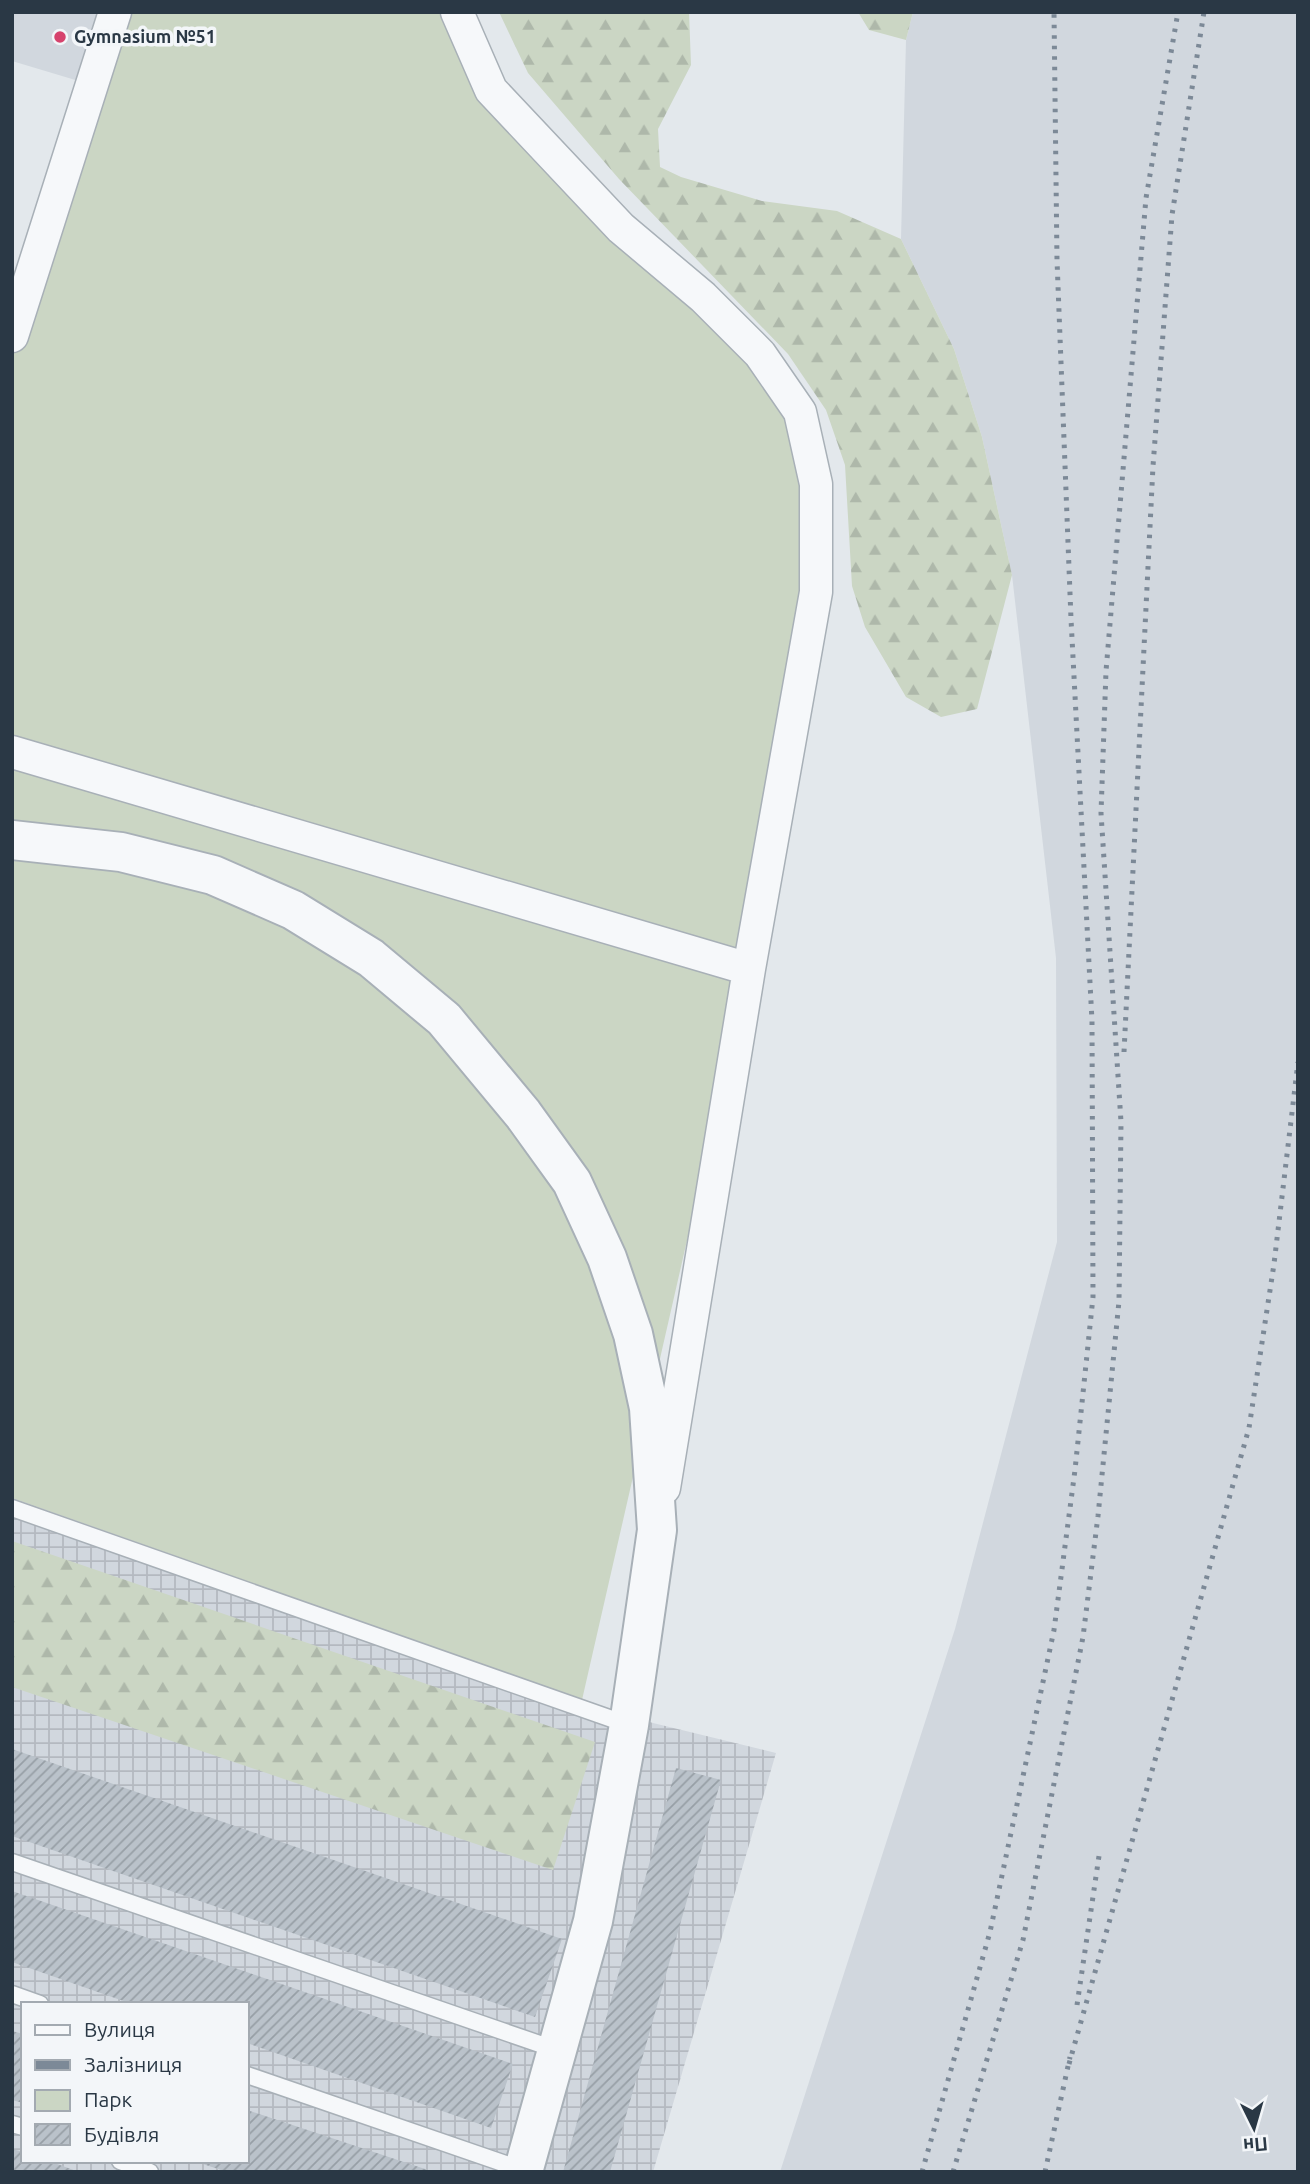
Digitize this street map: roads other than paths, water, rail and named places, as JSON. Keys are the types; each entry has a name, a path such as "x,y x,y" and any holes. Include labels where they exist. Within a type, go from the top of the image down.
{"street":[{"path":"12,336 115,12"},
{"path":"457,12 491,90 621,228 704,297 760,354 800,412 816,484 816,592 749,969 657,1530 629,1725 593,1921 523,2171"},
{"path":"12,752 749,969"},
{"path":"12,840 121,852 213,875 293,910 338,937 371,958 444,1019 523,1114 572,1182 607,1258 633,1334 649,1408 657,1530"}],"lane":[{"path":"12,1508 629,1725"},
{"path":"12,1863 557,2050"},
{"path":"12,1994 34,2002"},
{"path":"248,2075 523,2171"},
{"path":"125,2163 150,2172"}],"railway":[{"path":"922,2172 990,1932 1054,1630 1075,1470 1093,1297 1092,1021 1071,619 1057,260 1054,12"},
{"path":"953,2172 1023,1940 1083,1637 1098,1516 1119,1301 1121,1122 1101,813 1106,671 1146,198 1178,12"},
{"path":"1124,1052 1153,466 1172,215 1204,12"},
{"path":"1069,2064 1249,1428 1274,1264 1298,1062"},
{"path":"1077,2005 1099,1856"},
{"path":"1045,2172 1070,2057"}],"place":[{"name":"Gymnasium №51","path":"60,37"}]}
